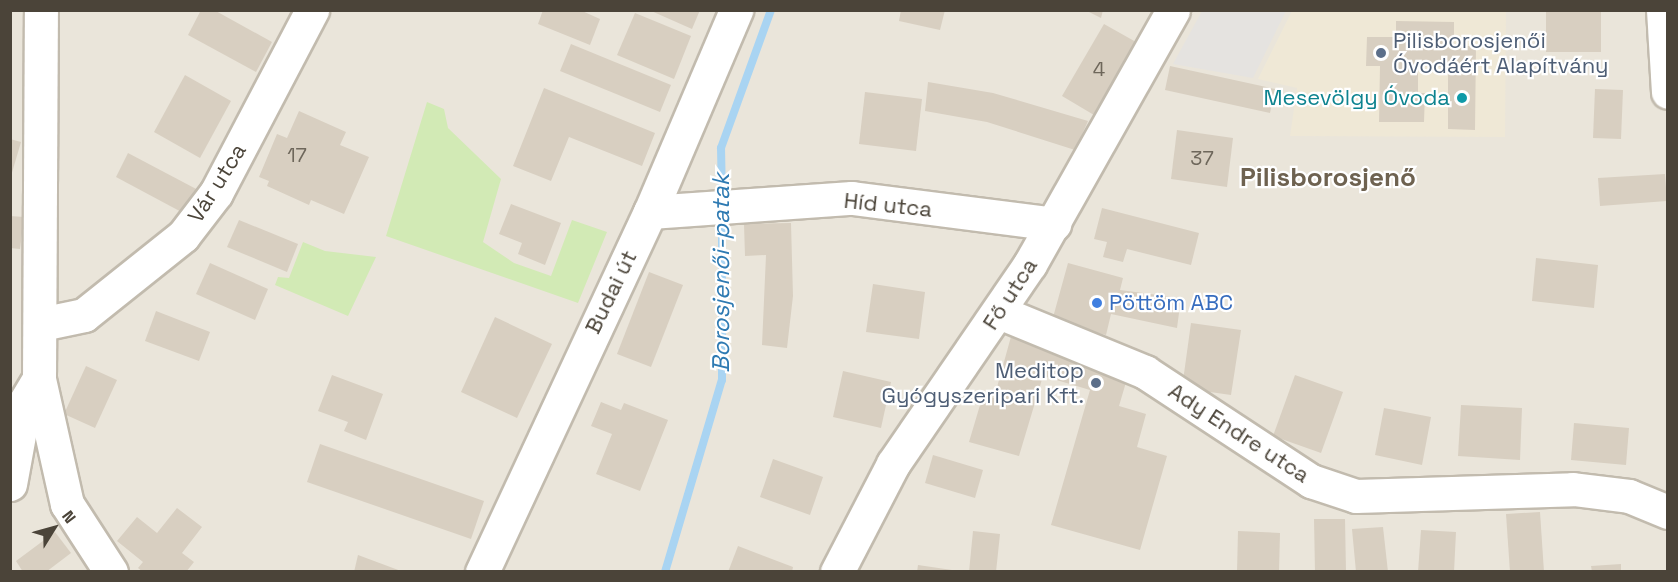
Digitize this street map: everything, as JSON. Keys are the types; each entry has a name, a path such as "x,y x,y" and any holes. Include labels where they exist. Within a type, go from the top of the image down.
{"street":[{"path":"41,10 39,379 67,504 111,572"},
{"name":"Vár utca","path":"41,324 84,315 183,236 216,193 312,10"},
{"name":"Budai út","path":"482,572 650,212 736,10"},
{"name":"Fő utca","path":"837,572 893,464 999,312 1054,224 1173,10"},
{"path":"1663,10 1668,92"},
{"name":"Híd utca","path":"650,212 852,198 1054,224"},
{"name":"Ady Endre utca","path":"999,312 1145,372 1311,481 1356,496 1573,489 1629,496 1668,512"},
{"path":"10,484 26,402 39,379"}],"shaded area":[{"path":"11,11 1667,11 1667,571 11,571"},
{"path":"1202,11 1286,11 1253,78 1173,64"},
{"path":"1292,11 1506,11 1505,137 1290,136 1297,88 1258,79"}],"green space":[{"path":"427,102 444,109 448,128 501,179 483,242 514,263 551,276 572,220 607,232 578,303 386,236"},
{"path":"303,242 325,251 376,257 348,316 275,285 278,277 289,278"}],"building":[{"path":"201,10 214,10 272,42 256,72 188,35"},
{"path":"543,10 580,10 600,19 590,45 538,24"},
{"path":"649,10 700,10 692,29"},
{"path":"901,10 945,10 940,30 899,21"},
{"path":"1085,10 1103,10 1101,18"},
{"path":"1546,10 1601,10 1601,52 1546,52"},
{"path":"635,13 691,36 674,79 617,55"},
{"name":"Mesevölgy Óvoda","path":"1396,21 1454,22 1454,46 1476,46 1475,130 1448,129 1448,67 1418,66 1418,93 1425,93 1424,122 1379,122 1380,66 1366,66 1367,37 1396,37"},
{"path":"1104,24 1136,42 1094,115 1062,96"},
{"path":"571,44 671,85 660,112 560,71"},
{"path":"1170,66 1275,89 1270,113 1165,90"},
{"path":"185,75 231,101 200,158 154,132"},
{"path":"928,82 993,93 1088,121 1075,150 987,122 925,111"},
{"path":"544,88 655,133 642,166 569,137 551,181 513,166"},
{"path":"1595,89 1623,90 1621,139 1593,138"},
{"path":"865,92 922,99 916,151 859,144"},
{"path":"299,111 346,132 340,145 369,157 344,214 311,200 309,205 267,186 269,181 259,177 277,134 287,138"},
{"path":"1177,130 1233,138 1227,187 1171,179"},
{"path":"10,139 21,142 11,176 10,176"},
{"path":"128,153 200,191 187,215 116,177"},
{"path":"1665,174 1667,201 1600,206 1598,178"},
{"path":"511,204 561,223 545,265 518,254 522,243 499,234"},
{"path":"1102,208 1199,233 1191,265 1127,249 1123,262 1103,257 1107,242 1094,239"},
{"path":"10,216 24,217 20,249 10,248"},
{"path":"239,220 298,244 287,272 227,247"},
{"path":"791,223 793,296 787,348 762,345 766,255 745,256 744,224"},
{"path":"1536,258 1598,265 1594,308 1532,301"},
{"path":"210,263 268,289 255,320 196,294"},
{"name":"Pöttöm ABC","path":"1068,263 1123,278 1120,290 1181,298 1177,328 1111,314 1106,335 1052,321"},
{"path":"649,272 683,285 651,367 617,354"},
{"path":"873,284 925,292 919,339 866,332"},
{"path":"156,311 210,332 199,361 145,341"},
{"path":"495,317 552,344 517,418 461,392"},
{"path":"1191,323 1241,330 1231,395 1182,388"},
{"path":"1012,333 1129,372 1119,406 1146,414 1137,447 1167,456 1140,550 1051,525 1090,390 1043,376 1019,456 969,442 983,395 994,398"},
{"path":"86,366 117,380 95,428 64,414"},
{"path":"843,371 891,382 881,428 833,417"},
{"path":"332,375 383,394 366,440 344,431 348,422 318,411"},
{"path":"1295,375 1343,392 1321,453 1273,436"},
{"path":"601,402 621,410 624,403 668,420 640,491 596,474 612,434 591,426"},
{"path":"1461,405 1522,408 1520,460 1458,456"},
{"path":"1384,408 1431,417 1422,465 1375,455"},
{"path":"1574,423 1629,428 1626,465 1571,460"},
{"path":"320,444 484,501 471,539 307,482"},
{"path":"933,455 983,470 975,498 925,483"},
{"path":"773,459 823,477 810,515 760,497"},
{"path":"177,508 202,527 182,553 194,562 186,572 143,572 138,568 143,562 117,541 137,517 157,533"},
{"path":"1540,512 1544,572 1510,572 1506,514"},
{"path":"1314,519 1345,519 1346,572 1315,572"},
{"path":"1383,527 1388,572 1356,572 1352,529"},
{"path":"1421,530 1456,532 1454,572 1418,572"},
{"path":"973,531 1000,534 996,572 969,572"},
{"path":"1238,531 1280,533 1279,572 1237,572"},
{"path":"55,532 71,553 46,572 23,572 16,561"},
{"path":"738,546 793,567 792,572 728,572"},
{"path":"358,555 401,571 401,572 354,572"},
{"path":"1621,564 1621,572 1592,572 1591,566"},
{"path":"918,565 952,570 952,572 917,572"}],"waterway":[{"name":"Borosjenői-patak","path":"722,199 721,148 771,10"},
{"name":"Borosjenői-patak","path":"665,572 722,380 722,212"}],"place":[{"name":"Pilisborosjenői Óvodáért Alapítvány","path":"1381,53"},
{"name":"Mesevölgy Óvoda","path":"1462,98"},
{"name":"Pöttöm ABC","path":"1097,303"},
{"name":"Meditop Gyógyszeripari Kft.","path":"1096,383"}],"district":[{"name":"Pilisborosjenő","path":"1328,178"}]}
